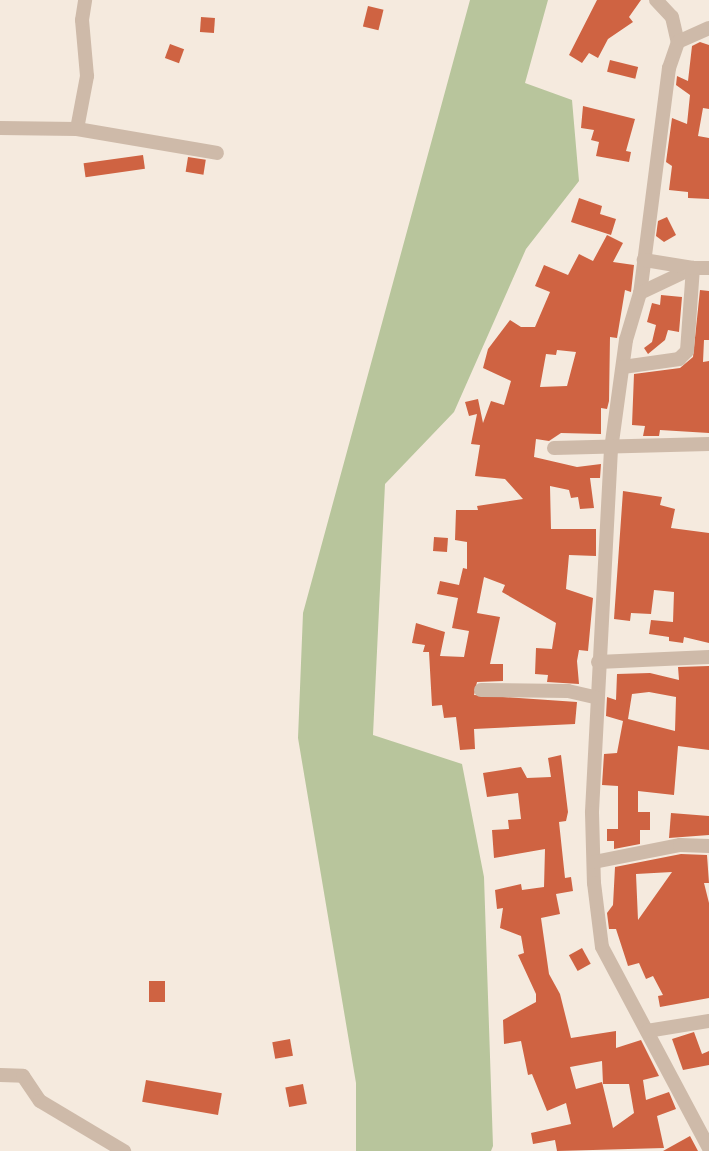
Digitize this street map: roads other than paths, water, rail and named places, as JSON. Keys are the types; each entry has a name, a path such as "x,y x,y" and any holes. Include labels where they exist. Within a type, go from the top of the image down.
{"street":[{"path":"76,129 87,76 81,20 85,0"},
{"path":"656,0 672,17 678,42 662,111 640,293 623,367 611,449 595,696 594,862 602,947 709,1148"},
{"path":"678,42 709,28"},
{"path":"0,128 76,129 217,153"},
{"path":"644,260 693,268 709,268"},
{"path":"640,293 693,268"},
{"path":"623,367 680,359 687,351 693,268"},
{"path":"554,448 611,449 709,444"},
{"path":"598,662 709,657"},
{"path":"481,690 568,691 595,696"},
{"path":"594,862 680,844 709,846"},
{"path":"647,1031 709,1020"},
{"path":"0,1075 23,1076 40,1101 124,1151"}]}
